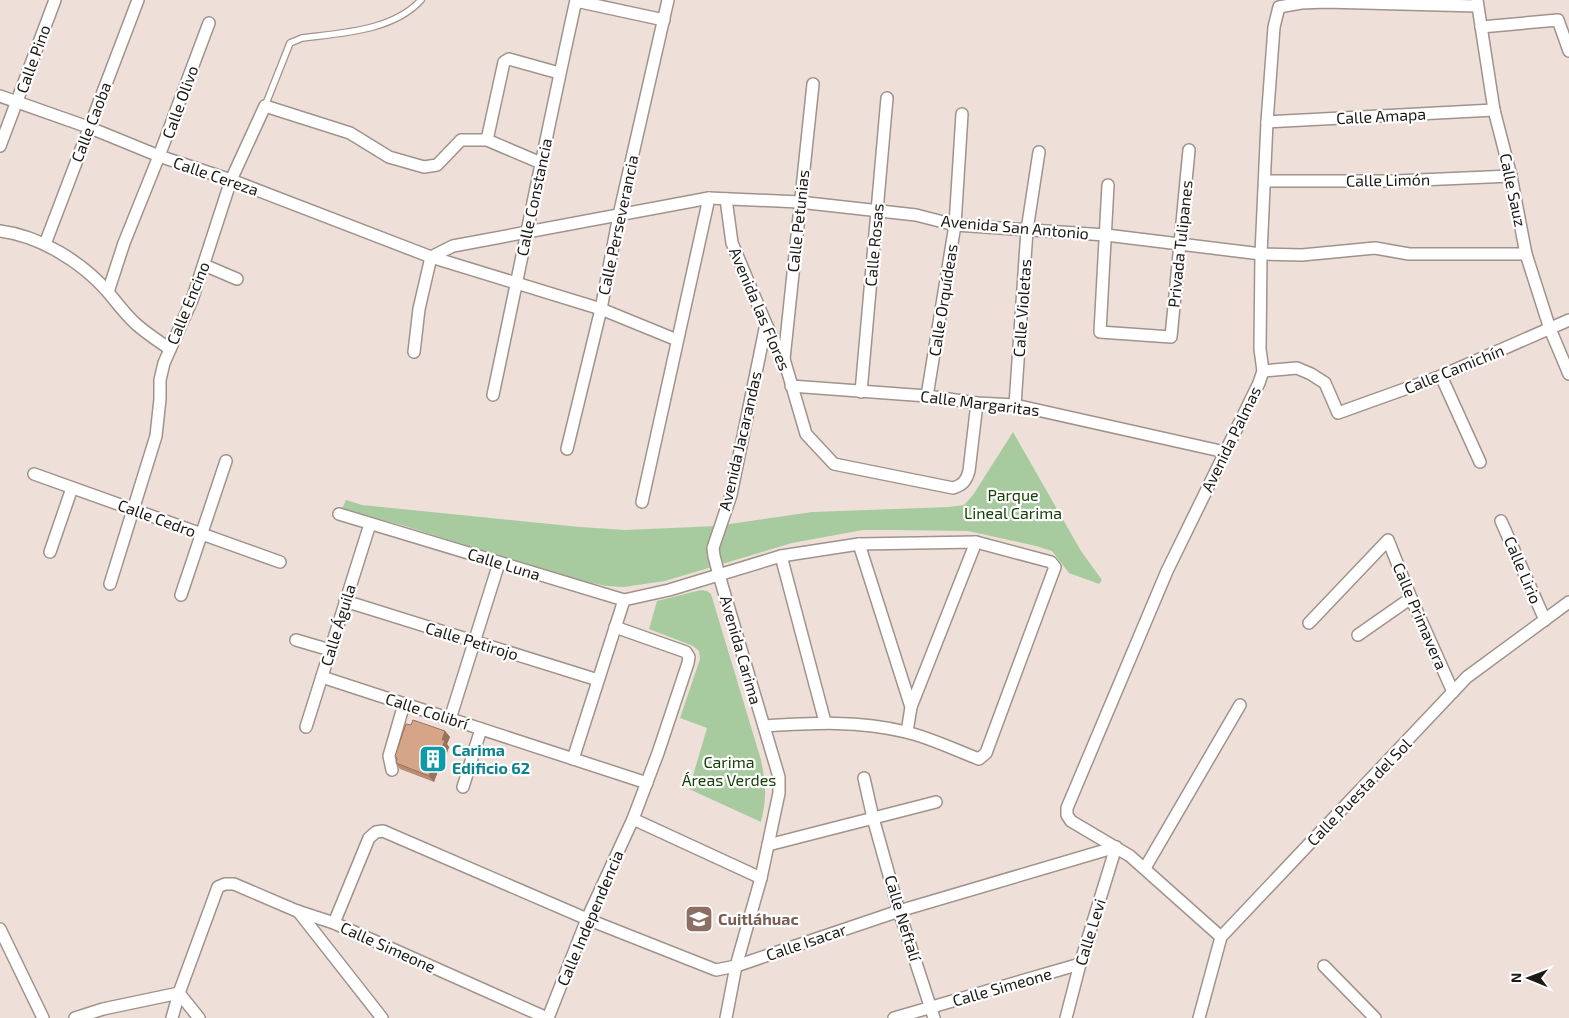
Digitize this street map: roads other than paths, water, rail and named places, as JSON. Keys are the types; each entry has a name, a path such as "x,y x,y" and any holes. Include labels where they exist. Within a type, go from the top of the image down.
{"street":[{"name":"Calle Pino","path":"0,146 55,0"},
{"name":"Calle Caoba","path":"44,244 138,0"},
{"path":"576,0 664,20"},
{"name":"Calle Constancia","path":"493,395 525,234 576,0"},
{"name":"Calle Perseverancia","path":"567,449 601,309 618,215 668,0"},
{"name":"Avenida Palmas","path":"1116,847 1070,821 1067,815 1067,808 1167,571 1259,384 1263,371 1260,349 1261,254 1266,181 1267,122 1274,27 1278,7 1301,2 1477,3"},
{"name":"Calle Sauz","path":"1477,3 1494,110 1511,176 1526,254 1550,329 1569,374"},
{"path":"1481,27 1561,20 1569,51"},
{"name":"Calle Olivo","path":"108,292 124,243 209,23"},
{"path":"487,140 504,62 509,59 559,73"},
{"name":"Calle Petunias","path":"784,359 799,202 813,84"},
{"name":"Calle Cereza","path":"0,96 88,127 159,156 231,180 431,257 601,309 677,340"},
{"name":"Calle Rosas","path":"861,392 887,98"},
{"path":"265,106 350,133 390,157 424,167 437,165 461,140 487,140 541,163"},
{"name":"Calle Encino","path":"110,584 156,436 160,380 164,363 192,300 231,180 265,106"},
{"name":"Calle Amapa","path":"1267,122 1494,110"},
{"name":"Calle Orquídeas","path":"927,396 955,224 962,114"},
{"name":"Privada Tulipanes","path":"1106,235 1100,332 1171,337 1189,150"},
{"name":"Calle Violetas","path":"1015,405 1027,230 1038,152"},
{"name":"Calle Limón","path":"1266,181 1396,181 1511,176"},
{"path":"1106,235 1108,185"},
{"path":"642,502 709,198"},
{"name":"Avenida San Antonio","path":"431,257 453,246 709,198 799,202 916,215 955,224 1106,235 1261,254 1302,255 1375,248 1409,254 1526,254"},
{"name":"Avenida las Flores","path":"726,199 732,243 766,324 784,359 806,434 834,464 953,488 961,485 967,480 969,471 977,403"},
{"path":"0,231 44,244 80,266 108,292 118,306 136,324 170,349"},
{"path":"414,352 419,309 431,257"},
{"path":"204,265 237,279"},
{"name":"Calle Camichín","path":"1263,371 1297,368 1311,374 1325,383 1338,412 1441,376 1569,320"},
{"name":"Avenida Jacarandas","path":"719,575 713,548 731,495 766,324"},
{"path":"1441,376 1480,462"},
{"name":"Calle Margaritas","path":"791,386 927,396 977,403 1015,405 1225,452"},
{"path":"181,595 226,461"},
{"name":"Calle Cedro","path":"34,474 280,562"},
{"path":"50,552 72,488"},
{"name":"Calle Luna","path":"339,514 624,600 669,590 781,556 859,544 976,542 1051,562 1055,567 986,753 979,759 907,732"},
{"name":"Calle Lirio","path":"1501,521 1544,620"},
{"name":"Calle Águila","path":"306,727 370,524"},
{"name":"Calle Primavera","path":"1309,623 1388,540 1411,598 1453,692"},
{"path":"764,726 825,722 867,725 907,732 911,707 976,542"},
{"path":"859,544 911,707"},
{"path":"781,556 825,722"},
{"path":"450,718 499,563"},
{"name":"Avenida Carima","path":"719,575 780,777 779,794 761,878 736,966 726,1018"},
{"path":"1358,635 1411,598"},
{"path":"573,759 624,600"},
{"name":"Calle Petirojo","path":"346,601 598,680"},
{"name":"Calle Puesta del Sol","path":"1199,1018 1221,937 1467,677 1569,602"},
{"name":"Calle Independencia","path":"548,1018 587,919 633,819 658,753 689,657 686,652 615,627"},
{"path":"296,640 330,650"},
{"name":"Calle Colibrí","path":"322,677 647,782"},
{"path":"392,770 389,756 404,704"},
{"path":"1145,868 1240,705"},
{"path":"463,787 481,729"},
{"name":"Calle Neftalí","path":"864,778 899,911 932,1013"},
{"path":"768,845 936,802"},
{"path":"633,819 761,878"},
{"name":"Calle Isacar","path":"334,923 369,838 376,832 383,831 587,919 716,970 736,966 899,911 1116,847"},
{"path":"1116,847 1145,868 1221,937"},
{"name":"Calle Levi","path":"1066,1018 1080,964 1116,847"},
{"name":"Calle Simeone","path":"179,993 218,887 225,884 234,884 298,911 334,923 548,1018"},
{"path":"298,911 382,1018"},
{"path":"0,929 43,1018"},
{"name":"Calle Simeone","path":"894,1018 932,1013 1080,964"},
{"path":"1324,966 1375,1018"},
{"path":"75,1018 103,1009 179,993"},
{"path":"172,1018 179,993"},
{"path":"179,993 199,1018"}],"lane":[{"name":"Calle Encino","path":"265,106 290,43 302,38 377,26 415,7 421,0"}],"place":[{"name":"Carima Edificio 62","path":"433,759"},
{"name":"Cuitláhuac","path":"699,919"}],"park label":[{"name":"Parque Lineal Carima","path":"1013,504"},
{"name":"Carima Áreas Verdes","path":"729,771"}]}
